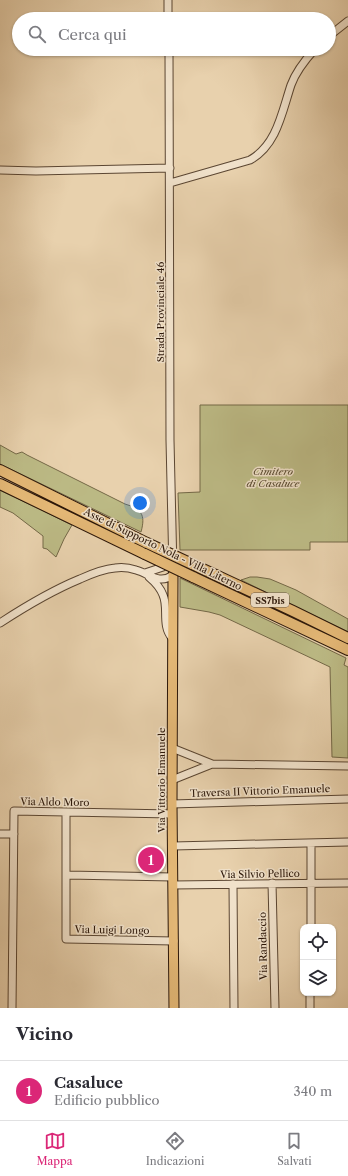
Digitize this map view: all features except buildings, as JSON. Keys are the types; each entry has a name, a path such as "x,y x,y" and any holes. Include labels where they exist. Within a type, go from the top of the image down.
{"highway":[{"name":"Asse di Supporto Nola - Villa Literno","path":"0,470 147,543 348,638"},
{"name":"Asse di Supporto Nola - Villa Literno","path":"0,484 348,650"}],"main road":[{"name":"Via Vittorio Emanuele","path":"173,575 172,814 174,1008"}],"street":[{"path":"168,0 168,12"},
{"path":"336,30 348,20"},
{"name":"Strada Provinciale 46","path":"169,56 170,440 173,575"},
{"path":"170,184 250,160 262,152 271,140 301,64 308,56"},
{"path":"0,170 36,171 170,168"},
{"path":"145,573 163,568 168,559 172,546"},
{"path":"0,623 25,606 52,592 103,570 115,568 135,569 145,573 157,584 164,596 166,625 172,638"},
{"path":"145,573 162,572 173,575"},
{"path":"172,748 212,764 348,766"},
{"path":"172,780 212,764"},
{"name":"Traversa II Vittorio Emanuele","path":"172,804 348,799"},
{"name":"Via Aldo Moro","path":"12,1008 14,811 172,814"},
{"path":"66,812 67,874"},
{"path":"0,834 14,834"},
{"path":"173,846 348,842"},
{"path":"311,843 311,924"},
{"name":"Via Silvio Pellico","path":"67,874 233,884 348,883"},
{"name":"Via Luigi Longo","path":"67,874 66,939 174,942"},
{"name":"Via Randaccio","path":"272,883 275,1008"},
{"path":"233,884 234,1008"},
{"path":"310,996 310,1008"}],"green space":[{"name":"Cimitero di Casaluce","path":"200,405 348,405 348,542 310,542 310,550 180,550 178,493 200,492"},
{"path":"0,445 16,454 22,452 135,508 141,513 143,521 141,532 0,464"},
{"path":"0,490 72,525 56,557 47,549 43,548 43,536 13,513 0,507"},
{"path":"250,577 270,579 296,590 348,619 348,632 241,580"},
{"path":"180,578 346,658 344,665 348,667 348,758 332,757 330,667 220,615 180,607"}],"place":[{"name":"Casaluce","path":"151,860"}]}
